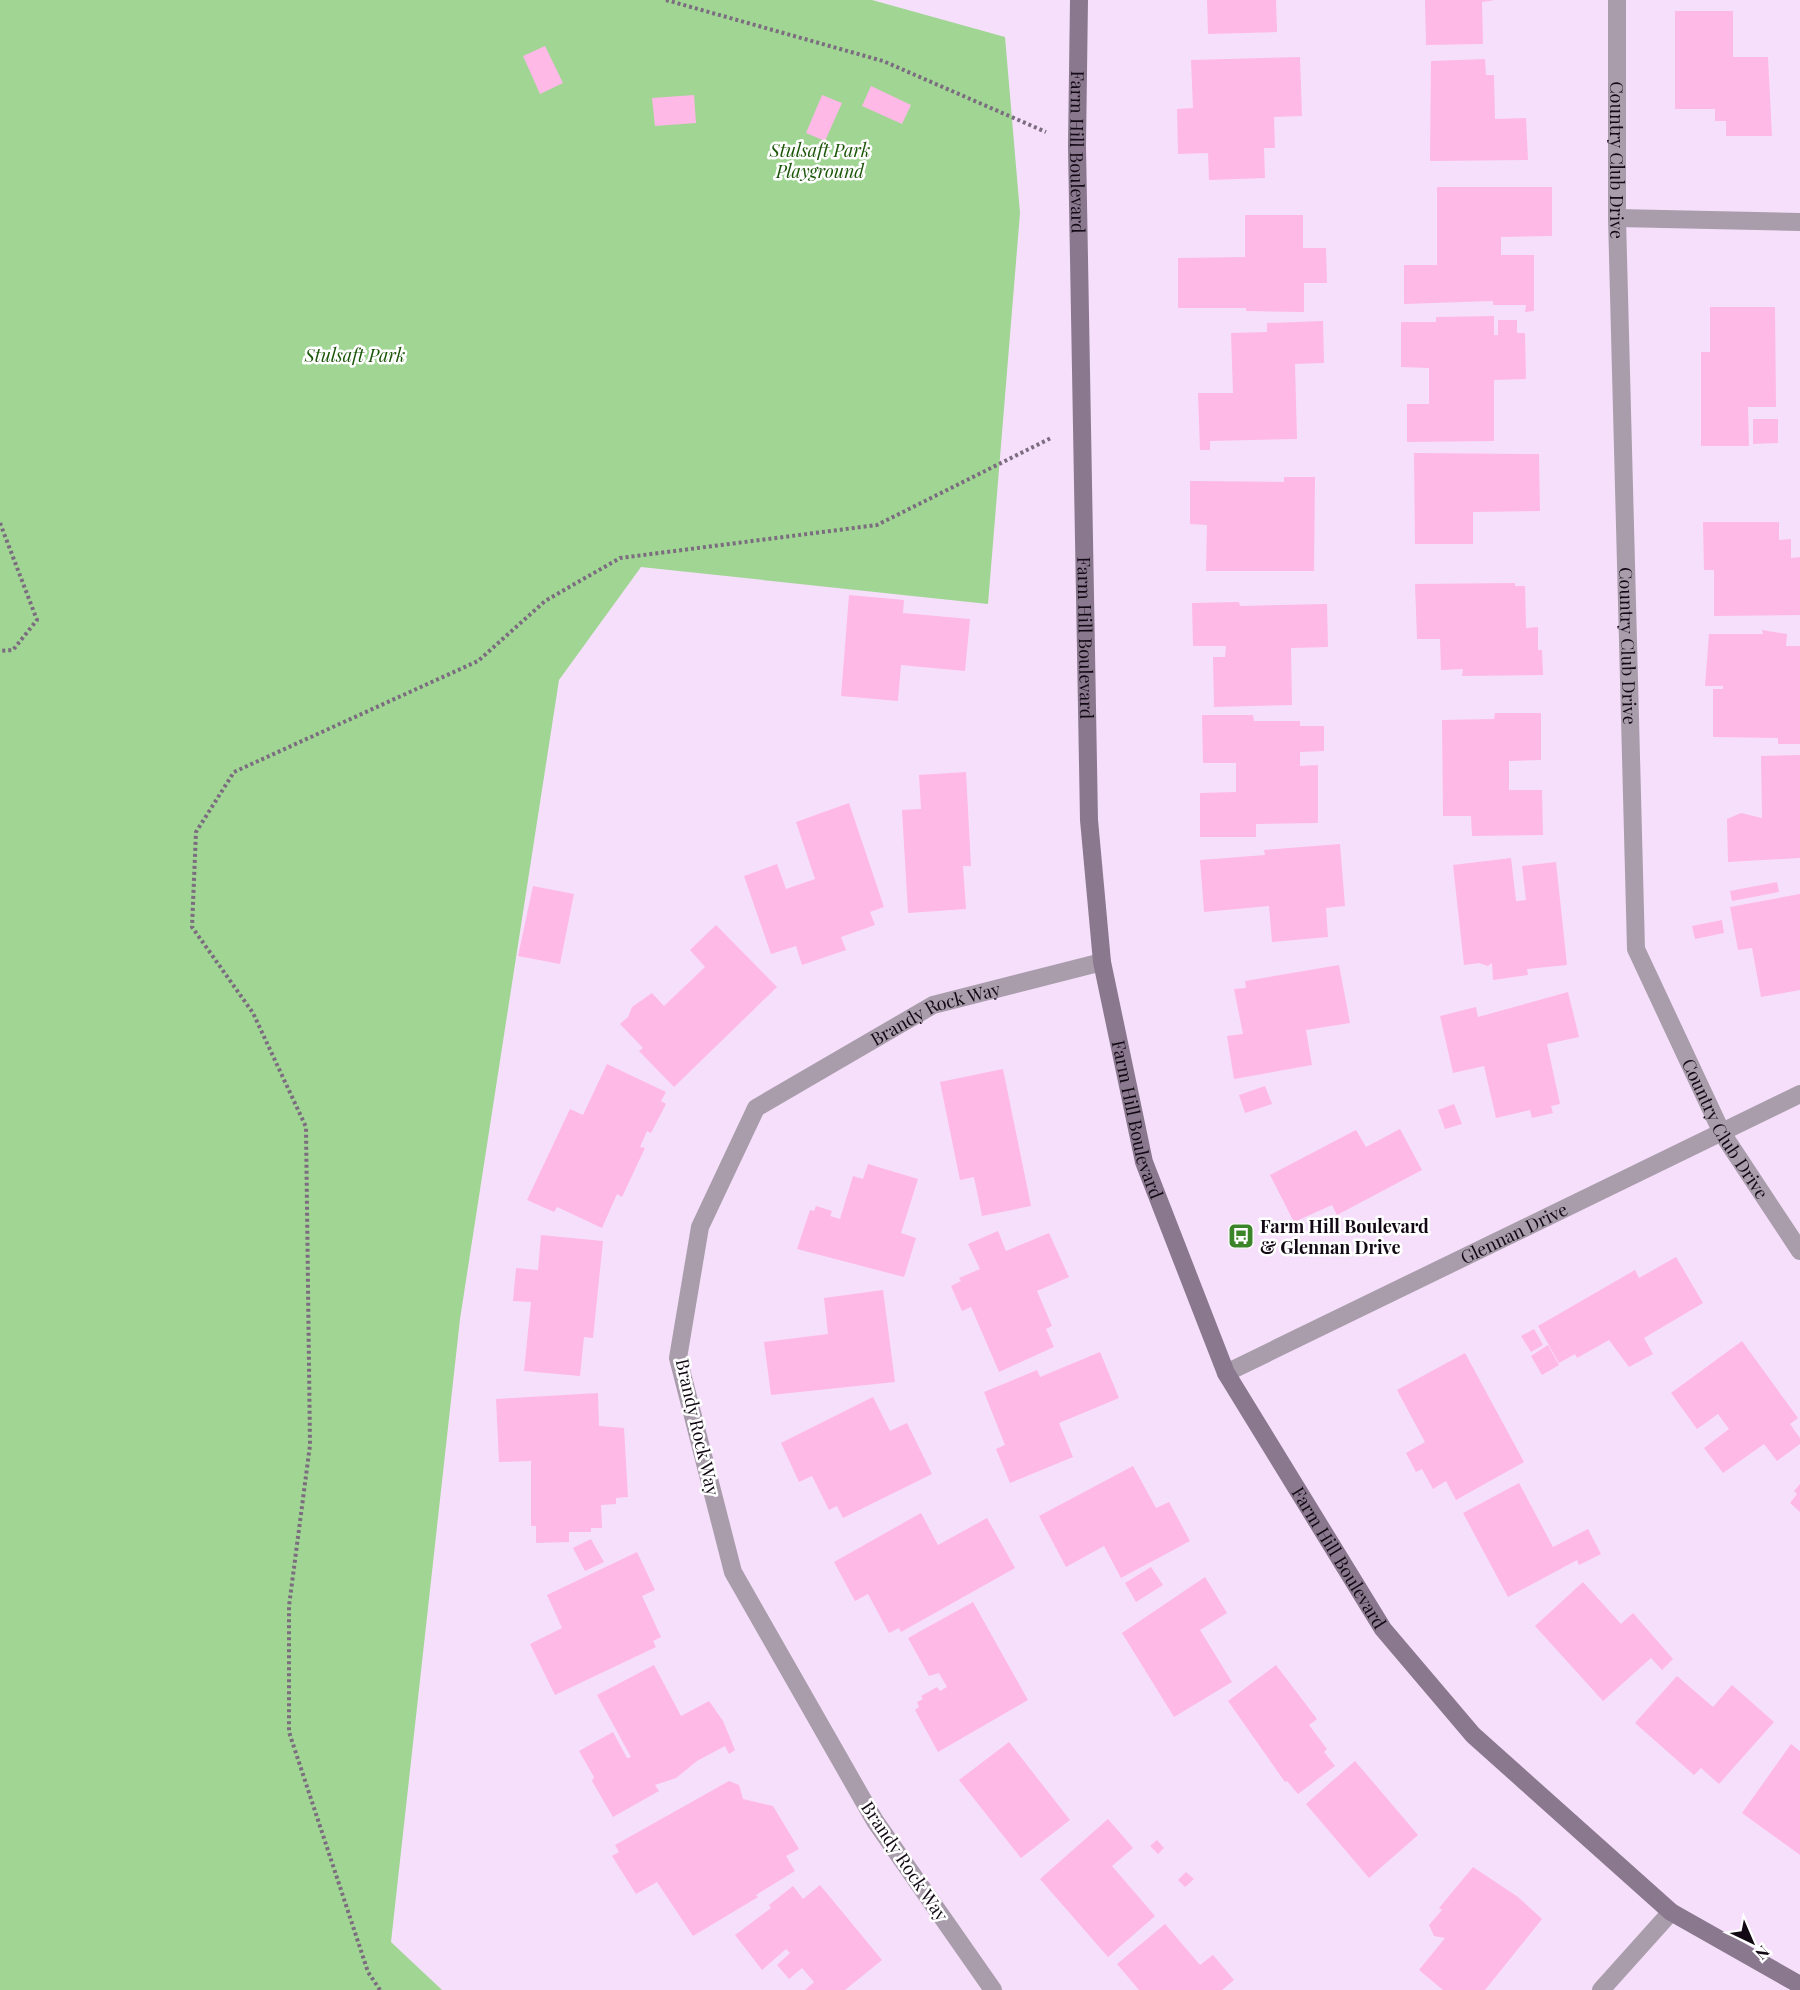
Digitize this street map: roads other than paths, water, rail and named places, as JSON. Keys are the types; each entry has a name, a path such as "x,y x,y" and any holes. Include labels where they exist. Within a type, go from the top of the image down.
{"main road":[{"name":"Farm Hill Boulevard","path":"1079,0 1077,146 1084,422 1089,820 1102,962 1144,1162 1226,1374 1383,1629 1473,1735 1671,1912 1800,1985"}],"street":[{"name":"Country Club Drive","path":"1617,0 1617,218 1636,949 1722,1133 1800,1251"},
{"path":"1617,218 1800,222"},
{"name":"Brandy Rock Way","path":"993,1990 876,1821 733,1572 678,1358 700,1227 756,1108 933,1005 1102,962"},
{"name":"Glennan Drive","path":"1226,1374 1800,1094"},
{"path":"1601,1990 1671,1912"}],"place":[{"name":"Farm Hill Boulevard & Glennan Drive","path":"1241,1236"}],"park label":[{"name":"Stulsaft Park Playground","path":"820,160"},
{"name":"Stulsaft Park","path":"355,355"}]}
